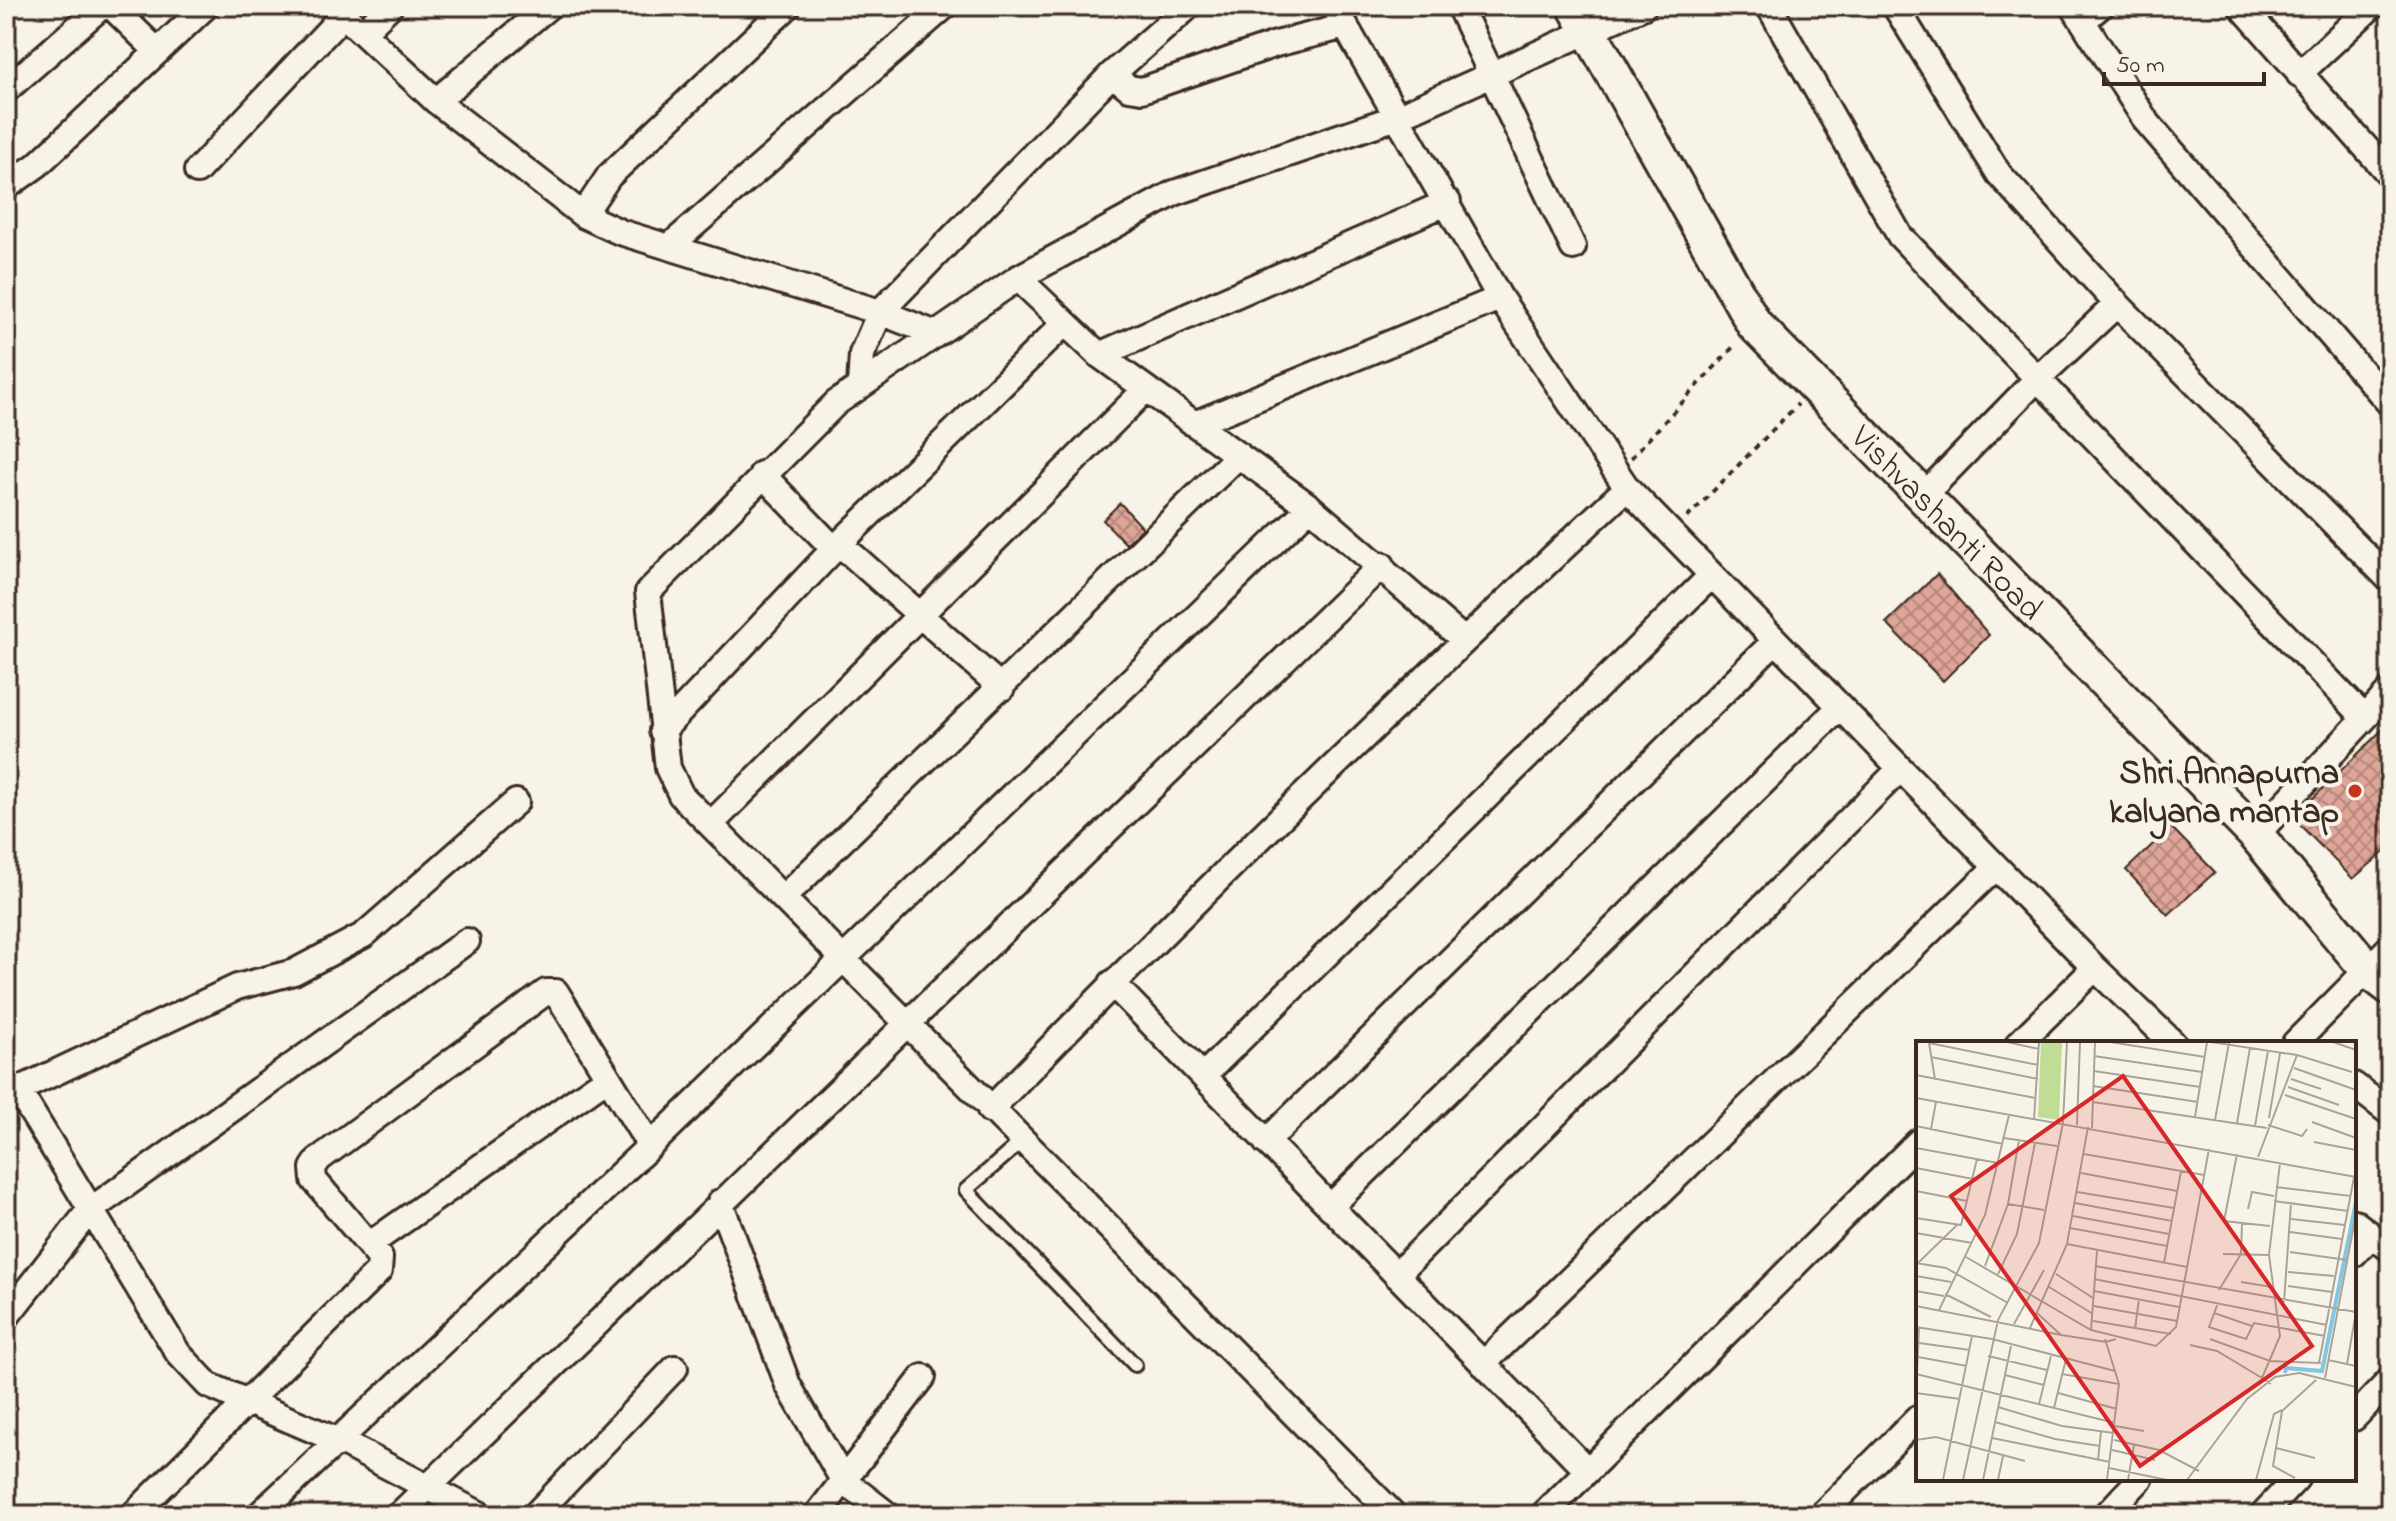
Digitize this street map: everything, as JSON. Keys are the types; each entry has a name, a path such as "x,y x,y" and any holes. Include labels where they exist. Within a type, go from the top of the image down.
{"street":[{"path":"6,90 102,6"},
{"path":"111,6 157,51"},
{"path":"6,187 37,165 206,6"},
{"path":"363,32 390,6"},
{"path":"436,101 549,6"},
{"path":"583,215 609,176 788,6"},
{"path":"671,245 945,6"},
{"path":"860,386 862,354 880,312 1112,74 1189,6"},
{"path":"1459,6 1573,247"},
{"path":"1394,1515 1021,1142 681,795 668,768 648,592 836,403 1018,278 1174,193 1397,117 1493,73 1581,20 1644,6"},
{"path":"1769,6 1900,236 2364,717"},
{"path":"1895,6 1999,174 2117,304 2390,580"},
{"path":"2241,6 2390,175"},
{"path":"2299,74 2372,6"},
{"path":"197,171 339,10 436,101 583,215 620,232 671,245 880,312 936,334"},
{"path":"1112,74 1129,88 1142,90 1276,44 1340,16 1500,298 1622,481 2095,968 2171,1041"},
{"path":"2079,17 2146,121 2390,404"},
{"name":"Vishvashanti Road","path":"1581,20 1754,324 2383,968"},
{"path":"1099,355 1448,202"},
{"path":"1018,278 1099,355 1310,507 1382,565 1464,640"},
{"path":"1194,424 1500,298"},
{"path":"1924,495 2036,380 2117,304"},
{"path":"662,731 837,546 1064,324"},
{"path":"711,824 1146,389"},
{"path":"784,897 1239,455"},
{"path":"762,474 837,546 1002,688"},
{"path":"990,1110 1112,983 1464,640 1622,481"},
{"path":"259,1515 650,1146 1310,507"},
{"path":"399,1515 1382,565"},
{"path":"1203,1076 1711,576"},
{"path":"1266,1142 1775,641"},
{"path":"2256,835 2390,691"},
{"path":"1330,1207 1840,707"},
{"path":"1396,1275 1900,769"},
{"path":"481,1515 339,1441 208,1385 195,1374 178,1353 12,1093 237,987 294,972 364,935 516,802"},
{"path":"1483,1364 1996,867"},
{"path":"6,1317 89,1211 467,941"},
{"path":"2021,1041 2095,968"},
{"path":"2298,1041 2383,968"},
{"path":"1112,983 1587,1470"},
{"path":"133,1515 379,1271 380,1258 370,1244 314,1180 313,1168 319,1159 546,992 556,992 606,1079 650,1146"},
{"path":"370,1244 606,1079"},
{"path":"2356,1087 2390,1113"},
{"path":"1543,1515 1916,1144"},
{"path":"720,1202 788,1385 843,1480 888,1515"},
{"path":"2356,1252 2372,1236"},
{"path":"535,1515 675,1368"},
{"path":"817,1515 923,1377"},
{"path":"2356,1416 2390,1380"},
{"path":"1821,1515 1916,1420"},
{"path":"2106,1515 2138,1481"},
{"path":"2262,1515 2294,1481"}],"lane":[{"path":"2079,17 2110,6"},
{"path":"1021,1142 966,1190 1135,1365"}],"path":[{"path":"1622,481 1754,324"},
{"path":"1671,534 1816,386"}],"building":[{"path":"1120,503 1143,528 1126,544 1103,520"},
{"path":"1937,574 1989,635 1943,681 1886,623"},
{"name":"Shri Annapurna kalyana mantap","path":"2390,722 2390,847 2353,879 2293,818"},
{"path":"2171,827 2215,872 2168,915 2126,870"}],"place":[{"name":"Shri Annapurna kalyana mantap","path":"2355,791"}]}
